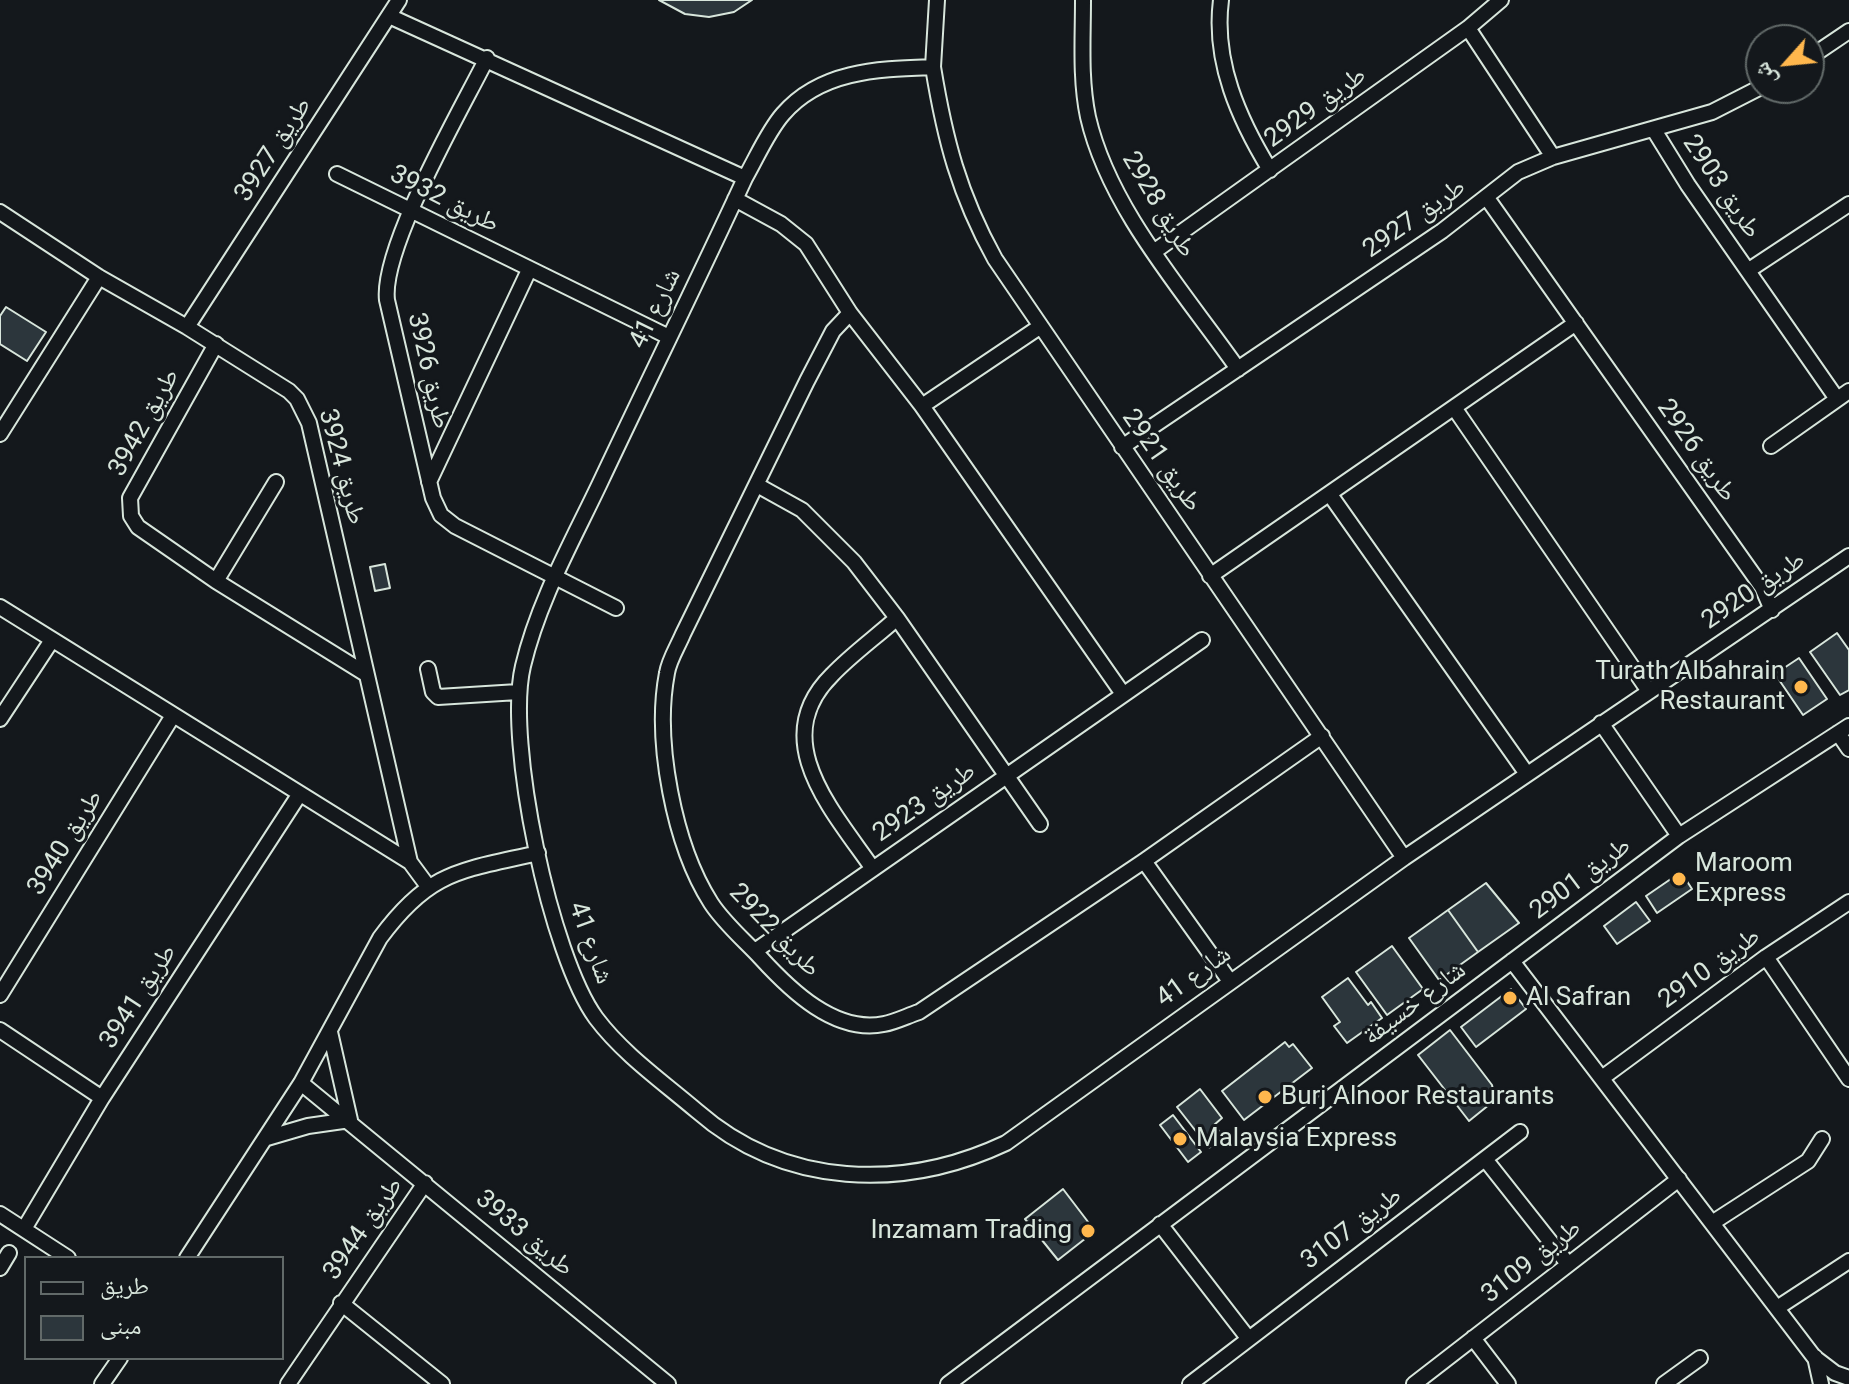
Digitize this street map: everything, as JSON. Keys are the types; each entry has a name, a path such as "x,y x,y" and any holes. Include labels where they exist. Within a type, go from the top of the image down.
{"street":[{"name":"طريق 3927","path":"187,327 399,0"},
{"path":"933,67 937,0"},
{"name":"طريق 2928","path":"1083,0 1085,97 1097,148 1123,203 1238,369"},
{"path":"1221,0 1219,19 1231,95 1243,126 1270,170"},
{"name":"طريق 2929","path":"1155,251 1468,28 1501,0"},
{"path":"389,16 745,178"},
{"path":"1468,28 1553,157"},
{"path":"1825,47 1849,31"},
{"name":"طريق 3926","path":"487,58 390,261 386,290 429,482 436,507 448,521 616,608"},
{"name":"شارع 41","path":"933,67 844,75 810,91 781,116 745,178 669,337 556,577 529,645 518,692 518,728 538,853 554,923 570,973 581,996 611,1037 713,1125 778,1159 812,1170 885,1176 916,1173 977,1156 1033,1126 1229,980 1527,774"},
{"name":"طريق 2921","path":"933,67 946,145 961,191 995,259 1038,328 1404,858"},
{"name":"طريق 2927","path":"1122,447 1487,198 1518,172 1553,157 1712,112 1745,95"},
{"name":"طريق 2903","path":"1654,130 1688,185 1843,395 1771,446"},
{"name":"طريق 3932","path":"337,174 669,337"},
{"name":"طريق 2926","path":"1487,198 1762,587 1772,610"},
{"path":"735,199 781,224 806,244 850,313 922,406 1123,694"},
{"name":"طريق 2903","path":"1749,270 1849,204"},
{"name":"طريق 3924","path":"0,212 99,277 216,344 289,391 304,410 410,862 427,885"},
{"path":"429,482 529,270"},
{"path":"0,434 99,277"},
{"name":"طريق 2922","path":"850,313 833,331 667,670 663,700 667,765 682,837 695,876 713,907 779,978 835,1018 860,1025 883,1025 919,1012 1144,861 1322,736"},
{"path":"1210,576 1331,496 1576,323"},
{"path":"922,406 1038,328"},
{"name":"طريق 3942","path":"216,344 130,498 129,508 138,527 216,581 366,674"},
{"path":"1455,409 1648,690"},
{"path":"216,581 276,482"},
{"path":"757,485 802,510 828,534 897,618 1040,824"},
{"path":"1331,496 1527,774"},
{"name":"طريق 2920","path":"1527,774 1849,556"},
{"path":"0,607 172,717 410,862"},
{"path":"873,869 815,785 806,755 804,722 813,699 830,676 897,618"},
{"path":"0,719 52,640"},
{"name":"طريق 2923","path":"755,951 1202,640"},
{"path":"428,669 433,692 438,697 518,692"},
{"name":"طريق 3940","path":"0,995 172,717"},
{"path":"1601,723 1679,836"},
{"path":"1843,730 1849,749"},
{"name":"طريق 2901","path":"1512,961 1679,836 1843,730"},
{"name":"طريق 3941","path":"24,1229 102,1098 299,795"},
{"path":"188,1256 301,1083 380,938 396,915 427,885 453,872 538,853"},
{"path":"1144,861 1229,980"},
{"name":"طريق 2910","path":"1602,1078 1766,957 1849,902"},
{"path":"1766,957 1848,1076"},
{"path":"1512,961 1814,1357 1849,1378"},
{"name":"شارع خسيفة","path":"948,1384 1512,961"},
{"path":"0,1030 102,1098"},
{"path":"267,1138 308,1126 350,1120 330,1032"},
{"name":"طريق 3933","path":"301,1083 350,1120 668,1384"},
{"name":"طريق 3107","path":"1190,1384 1520,1132"},
{"path":"1712,1223 1808,1161 1822,1139"},
{"path":"1485,1159 1568,1264"},
{"name":"طريق 3109","path":"1414,1384 1679,1179"},
{"name":"طريق 3944","path":"288,1384 425,1183"},
{"path":"0,1214 65,1256"},
{"path":"1160,1224 1248,1338"},
{"path":"0,1268 9,1253"},
{"path":"1777,1308 1849,1261"},
{"name":"طريق 3944","path":"341,1303 442,1384"},
{"path":"1473,1338 1508,1384"},
{"path":"1814,1357 1821,1384"},
{"path":"1664,1384 1700,1358"},
{"path":"102,1384 119,1360"}],"building":[{"path":"659,0 752,0 734,12 709,17 685,14"},
{"path":"6,307 46,332 27,361 0,344 0,316"},
{"path":"385,564 390,588 375,591 370,567"},
{"path":"1837,633 1849,650 1849,690 1840,695 1810,652"},
{"name":"Turath Albahrain Restaurant","path":"1799,658 1827,699 1803,715 1775,674"},
{"path":"1681,872 1692,889 1657,913 1646,896"},
{"path":"1486,883 1519,923 1478,952 1448,910"},
{"path":"1636,902 1650,921 1617,944 1604,926"},
{"path":"1448,910 1478,952 1439,980 1409,938"},
{"path":"1392,946 1423,989 1387,1015 1356,972"},
{"path":"1348,978 1382,1018 1347,1043 1334,1026 1340,1022 1322,997"},
{"path":"1511,989 1526,1009 1476,1047 1461,1027"},
{"path":"1450,1030 1492,1085 1495,1100 1469,1121 1418,1055"},
{"path":"1285,1042 1289,1047 1293,1044 1312,1068 1244,1120 1222,1091"},
{"path":"1200,1089 1222,1118 1214,1125 1223,1136 1209,1148 1177,1107"},
{"name":"Malaysia Express","path":"1173,1115 1201,1152 1188,1162 1160,1125"},
{"path":"1063,1189 1095,1231 1058,1260 1025,1219"}],"place":[{"name":"Turath Albahrain Restaurant","path":"1801,687"},
{"name":"Maroom Express","path":"1679,879"},
{"name":"Al Safran","path":"1510,998"},
{"name":"Burj Alnoor Restaurants","path":"1265,1097"},
{"name":"Malaysia Express","path":"1180,1139"},
{"name":"Inzamam Trading","path":"1088,1231"}]}
